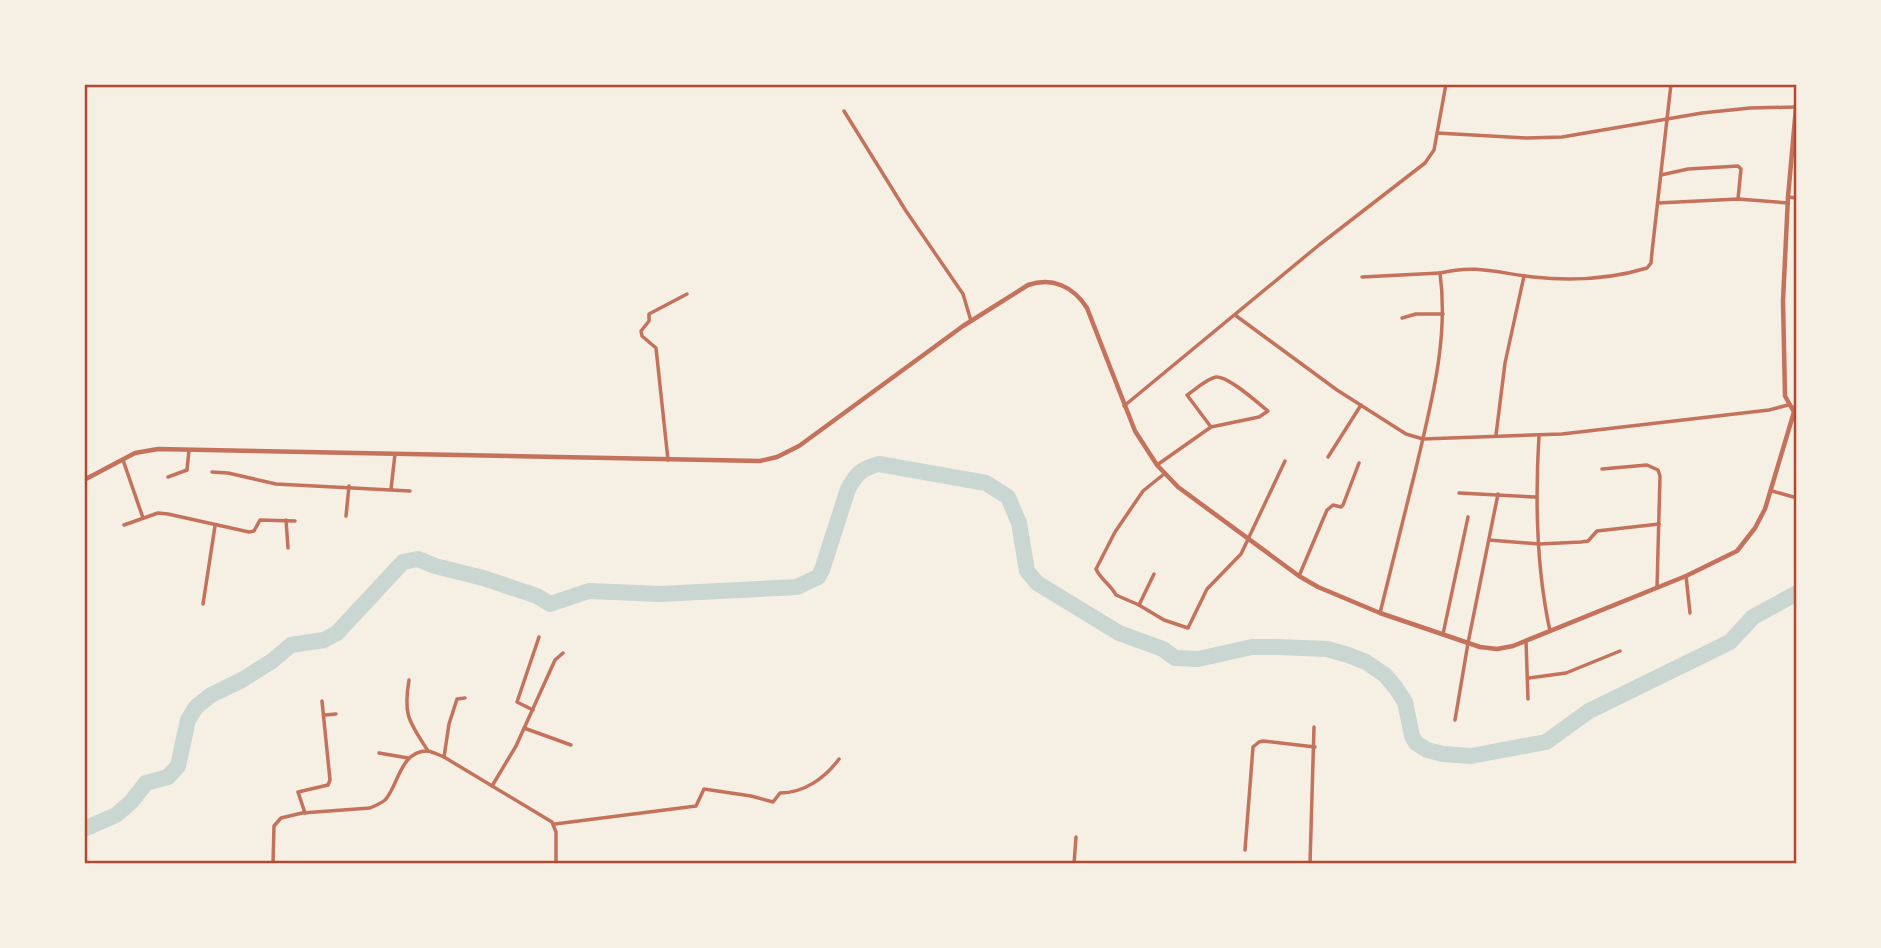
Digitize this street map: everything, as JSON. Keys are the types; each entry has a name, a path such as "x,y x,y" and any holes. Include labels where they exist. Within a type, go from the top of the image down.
{"street":[{"path":"1124,406 1319,245 1425,163 1434,150 1446,84"},
{"path":"1362,276 1440,273 1472,267 1524,276 1577,279 1647,268 1651,263 1671,84"},
{"path":"1795,412 1788,405 1785,396 1783,301 1797,96"},
{"path":"1437,133 1527,138 1562,137 1750,108 1795,107"},
{"path":"844,111 906,211 963,294 974,319"},
{"path":"1661,175 1688,169 1738,166 1741,169 1738,199"},
{"path":"1658,203 1797,198"},
{"path":"1380,613 1423,439 1441,348 1443,314 1440,273"},
{"path":"1496,435 1505,363 1524,276"},
{"path":"84,480 146,450 743,462 776,457 799,446 991,308 1028,285 1051,281 1064,285 1087,307 1135,431 1157,465 1178,487 1299,576 1335,596 1468,643 1497,649 1526,641 1657,588 1737,551 1755,528 1772,491 1797,397"},
{"path":"668,460 656,348 642,336 641,331 649,321 649,314 687,294"},
{"path":"1402,318 1416,314 1443,314"},
{"path":"1235,315 1361,405 1406,434 1423,439 1539,435 1769,410 1788,405"},
{"path":"1157,465 1211,427 1259,417 1268,411 1228,381 1214,377 1187,395 1211,427"},
{"path":"1328,457 1361,405"},
{"path":"1539,435 1535,497 1541,589 1550,631"},
{"path":"168,477 187,470 189,450"},
{"path":"391,489 395,454"},
{"path":"123,459 143,517"},
{"path":"1164,474 1143,491 1115,532 1096,569 1102,579 1112,586 1116,595 1164,620 1188,628 1207,589 1241,554 1285,461"},
{"path":"1299,576 1327,510 1333,505 1342,507 1359,463"},
{"path":"1602,469 1647,465 1658,470 1657,588"},
{"path":"212,472 276,484 410,491"},
{"path":"346,516 349,486"},
{"path":"1772,491 1797,498"},
{"path":"1459,493 1535,497"},
{"path":"1455,720 1498,494"},
{"path":"124,525 143,517 168,513 251,532 260,520 295,521"},
{"path":"1443,634 1468,517"},
{"path":"286,520 288,548"},
{"path":"1489,540 1539,544 1585,542 1595,532 1659,524"},
{"path":"203,604 215,525"},
{"path":"1139,605 1154,574"},
{"path":"1686,576 1690,612"},
{"path":"533,710 517,702 539,637"},
{"path":"1526,641 1528,699"},
{"path":"1528,678 1566,673 1620,651"},
{"path":"492,786 533,710 555,660 563,653"},
{"path":"409,680 405,706 409,719 428,751 444,757 555,824 696,806 704,789 774,801 780,793 791,793 817,781 832,769 839,759"},
{"path":"444,757 449,724 457,699 465,698"},
{"path":"305,813 299,790 330,784 331,766 322,701"},
{"path":"325,715 336,714"},
{"path":"1310,864 1314,727"},
{"path":"524,728 571,745"},
{"path":"1245,850 1253,747 1263,741 1314,747"},
{"path":"273,864 276,822 281,818 305,813 370,808 379,804 386,799 399,772 410,759 428,751"},
{"path":"379,753 410,759"},
{"path":"555,824 556,864"},
{"path":"1074,864 1076,837"}],"waterway":[{"path":"84,829 116,815 146,783 168,777 178,766 188,720 196,707 211,695 272,661 291,645 324,640 337,633 403,562 418,559 537,596 550,604 589,591 660,594 797,587 818,577 822,570 848,489 854,479 868,467 879,464 986,483 1008,497 1019,523 1027,571 1037,583 1119,633 1163,649 1175,658 1198,659 1252,647 1277,647 1327,649 1366,662 1385,675 1405,702 1416,743 1427,750 1443,754 1471,756 1546,742 1589,711 1730,642 1753,617 1797,593"}]}
